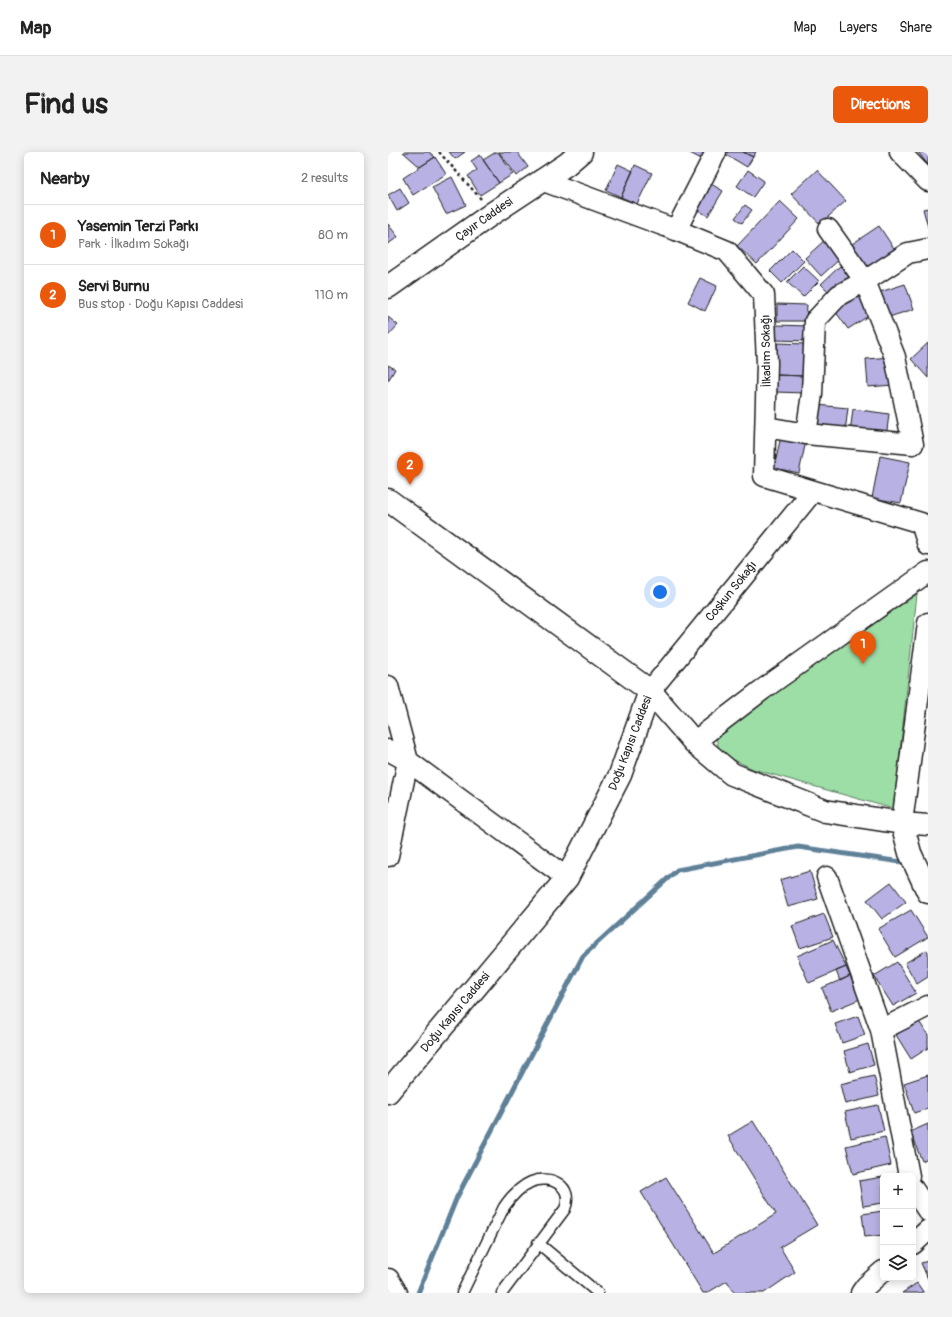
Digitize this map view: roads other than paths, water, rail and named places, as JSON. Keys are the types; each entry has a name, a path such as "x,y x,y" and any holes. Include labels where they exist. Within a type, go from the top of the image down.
{"street":[{"name":"Çayır Caddesi","path":"388,287 541,180 567,164 581,152"},
{"path":"676,230 716,152"},
{"path":"900,152 928,181"},
{"name":"İlkadım Sokağı","path":"541,180 676,230 727,251 764,295 767,363 764,476 921,523 928,545"},
{"path":"766,427 806,434 913,444 895,357 865,281 828,229"},
{"path":"806,434 812,394 815,322 839,295 865,281 908,253 928,249"},
{"name":"Coşkun Sokağı","path":"650,691 813,491"},
{"name":"Doğu Kapısı Caddesi","path":"388,500 650,691 620,775 567,878 388,1092"},
{"path":"694,742 762,690 928,572"},
{"path":"925,886 910,852 902,823 928,623"},
{"path":"388,686 408,761 388,856"},
{"path":"650,691 694,742 732,774 825,811 928,826"},
{"path":"388,750 408,761 567,878"},
{"path":"827,877 881,1030 908,1173"},
{"path":"881,1030 928,1006"},
{"path":"916,1193 928,1211"},
{"path":"916,1241 928,1230"},
{"path":"866,1291 880,1275"},
{"path":"388,1280 396,1293"}],"lane":[{"path":"462,1293 508,1200 523,1187 532,1182 549,1180 557,1183 564,1187 567,1204 562,1213 502,1293"},
{"path":"538,1244 598,1293"}],"waterway":[{"path":"418,1293 457,1197 583,956 677,870 798,847 908,863"}],"place":[{"name":"Servi Burnu","path":"410,485"},
{"name":"Yasemin Terzi Parkı","path":"863,664"}]}
